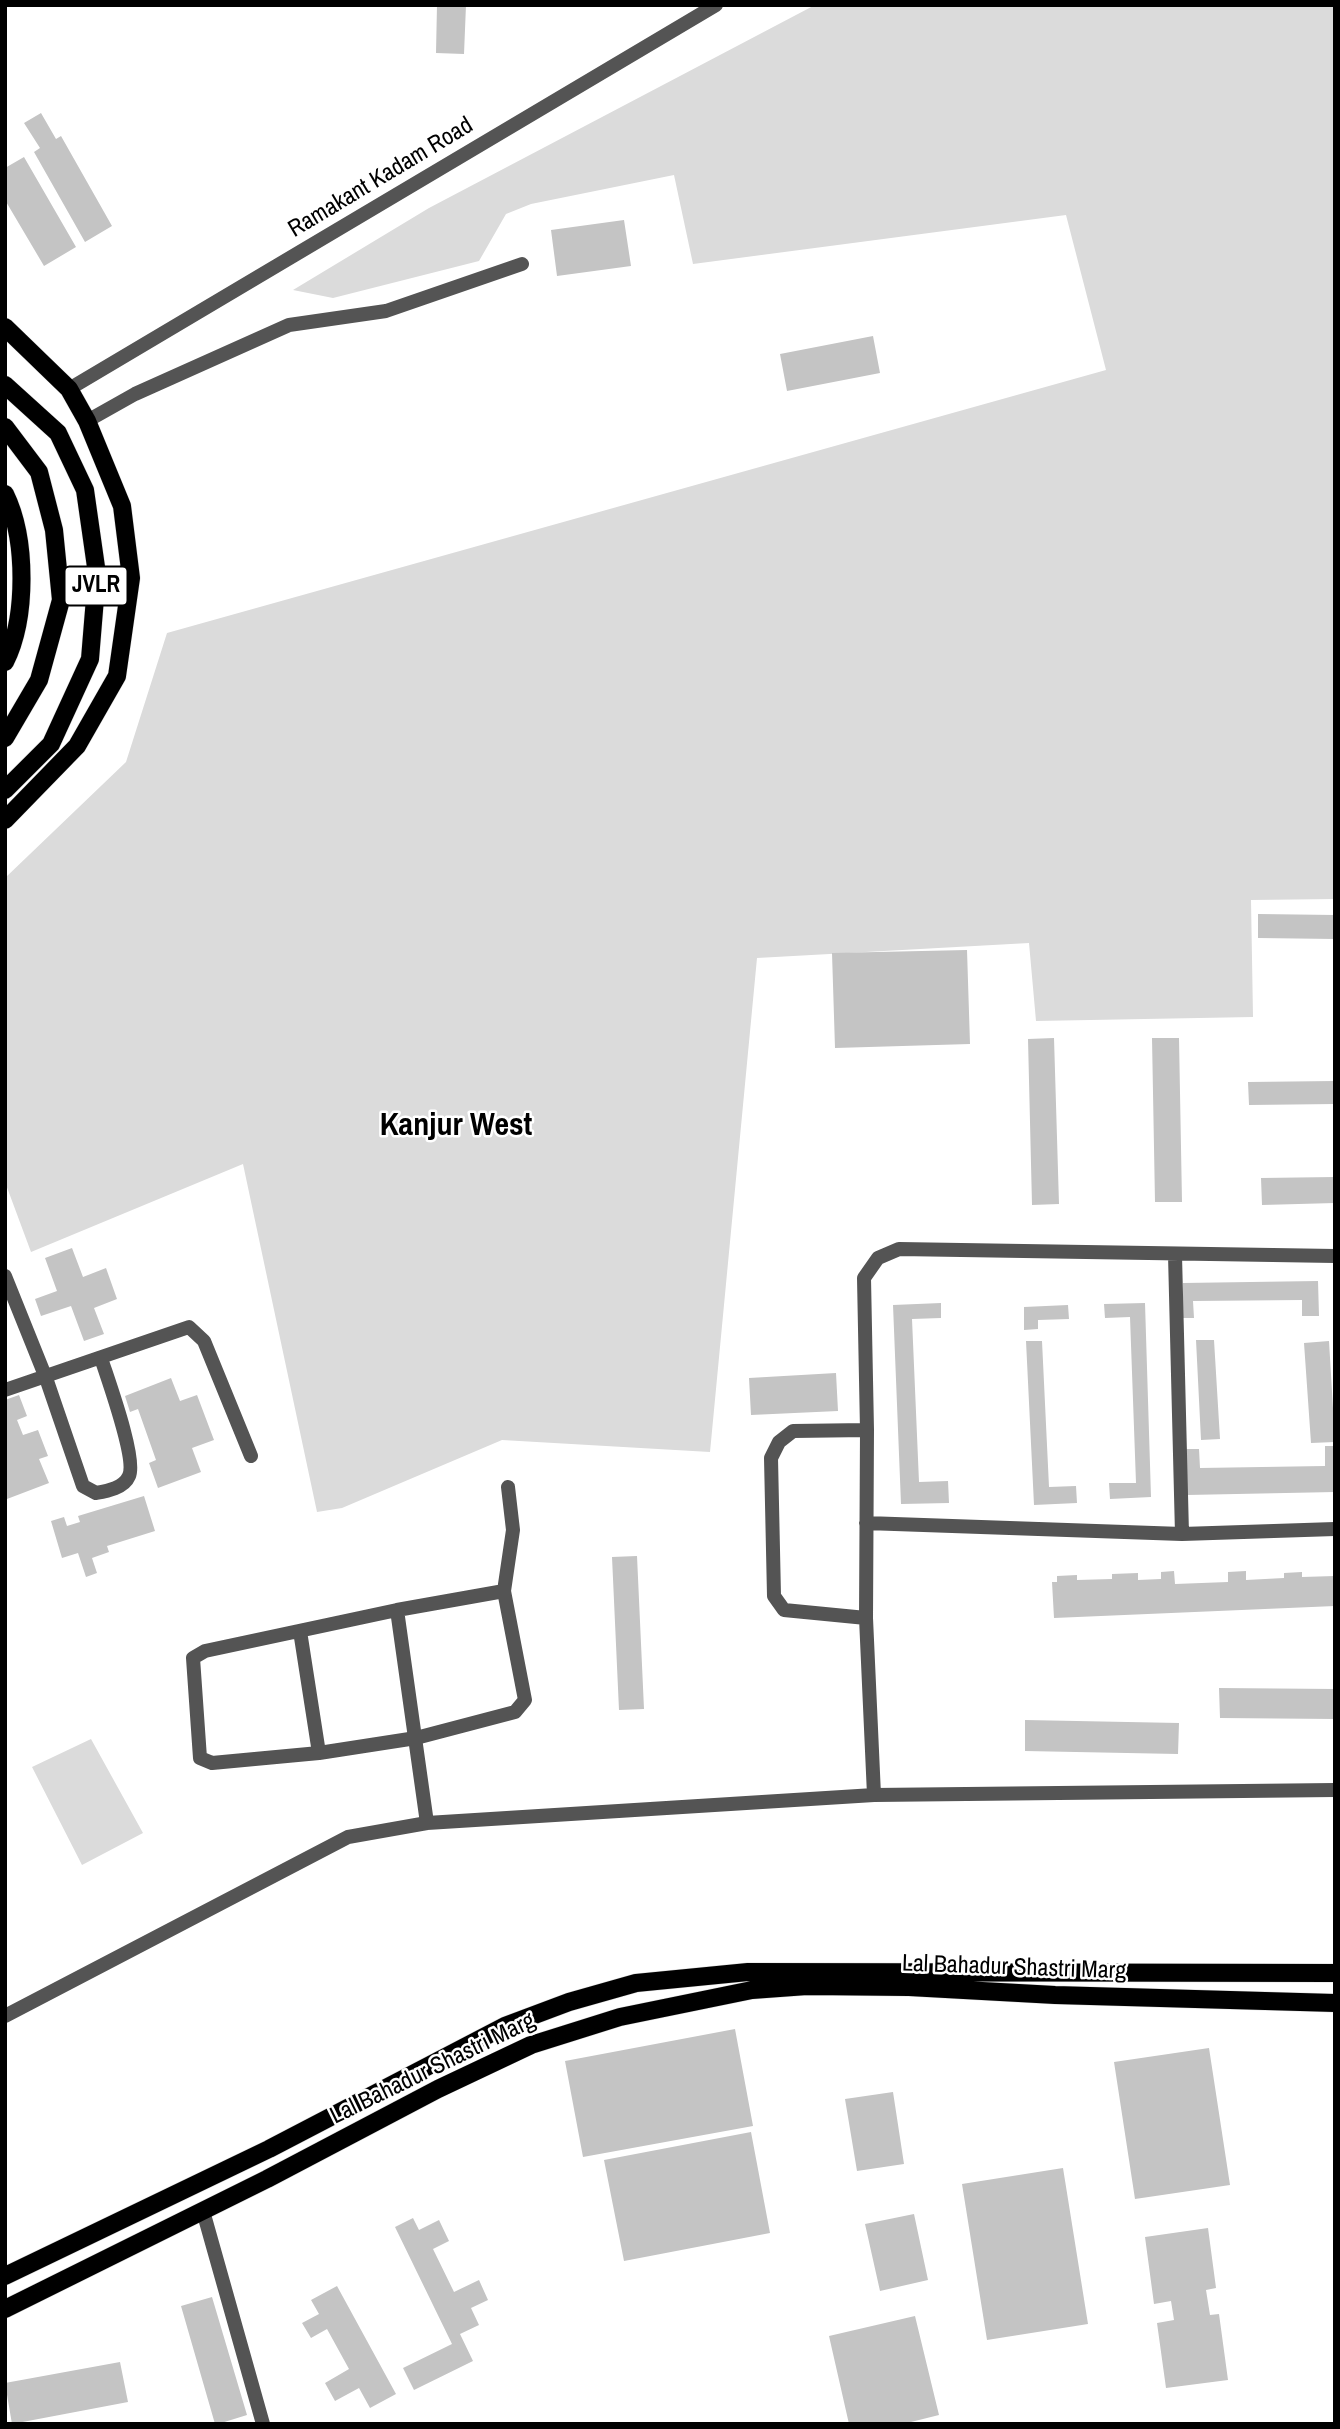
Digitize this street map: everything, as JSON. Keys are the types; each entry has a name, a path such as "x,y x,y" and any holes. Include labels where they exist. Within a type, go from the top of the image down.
{"main road":[{"path":"5,327 69,389 88,421 122,506 131,579 117,676 77,746 5,820"},
{"name":"JVLR","path":"5,385 58,433 85,490 97,574 89,659 51,744 5,790"},
{"name":"JVLR","path":"5,427 39,472 54,530 61,600 39,680 5,738"},
{"path":"5,494 11,540 23,589 12,648 5,662"},
{"name":"Lal Bahadur Shastri Marg","path":"5,2276 269,2150 505,2026 569,2002 636,1983 748,1972 1335,1973"},
{"name":"Lal Bahadur Shastri Marg","path":"5,2309 203,2211 438,2089 531,2045 620,2017 752,1990 807,1986 909,1987 1335,2003"}],"street":[{"name":"Ramakant Kadam Road","path":"69,389 716,5"},
{"path":"88,421 135,394 289,325 386,311 522,264"},
{"path":"874,1796 866,1618 867,1430 864,1278 878,1258 899,1249 1335,1256"},
{"path":"1175,1255 1182,1534"},
{"path":"5,1276 46,1378 83,1486 96,1493 110,1490 125,1482 131,1474 131,1456 102,1358"},
{"path":"5,1391 189,1327 204,1341 251,1456"},
{"path":"866,1618 783,1610 774,1596 771,1458 779,1442 793,1432 867,1430"},
{"path":"504,1591 397,1610 205,1651 193,1658 200,1758 212,1763 319,1753 416,1738 515,1712 524,1700 504,1591 513,1531 508,1487"},
{"path":"866,1523 1182,1534 1335,1529"},
{"path":"397,1610 427,1823"},
{"path":"300,1631 319,1753"},
{"path":"5,2016 348,1837 427,1823 874,1796 1335,1790"},
{"path":"203,2211 263,2424"}],"shaded area":[{"path":"815,5 1335,5 1335,899 1251,900 1253,1017 1036,1021 1029,943 757,958 710,1452 502,1440 342,1508 317,1512 243,1164 31,1252 5,1182 5,878 126,762 167,633 1106,370 1066,215 693,264 674,175 531,204 506,214 479,261 333,298 293,290 429,208"},
{"path":"91,1739 143,1833 82,1865 32,1767"}],"building":[{"path":"437,5 466,5 464,54 436,53"},
{"path":"41,113 56,139 61,136 112,226 85,242 34,152 40,148 24,123"},
{"path":"24,157 76,247 44,266 5,200 5,168"},
{"path":"624,220 631,266 557,276 551,230"},
{"path":"873,336 880,373 787,391 780,354"},
{"path":"1258,914 1335,915 1335,939 1258,938"},
{"path":"967,950 970,1044 835,1048 832,953"},
{"path":"1054,1038 1059,1204 1032,1205 1028,1039"},
{"path":"1152,1038 1179,1038 1182,1202 1155,1202"},
{"path":"1335,1081 1335,1104 1249,1105 1248,1082"},
{"path":"1335,1177 1335,1203 1262,1205 1261,1178"},
{"path":"72,1248 83,1277 106,1268 117,1299 94,1308 104,1334 84,1341 71,1306 41,1316 35,1299 57,1291 45,1258"},
{"path":"1318,1281 1319,1316 1302,1316 1302,1300 1193,1301 1194,1318 1183,1318 1183,1283"},
{"path":"941,1303 941,1318 912,1319 919,1482 948,1481 949,1503 901,1504 893,1305"},
{"path":"1145,1303 1151,1497 1110,1499 1109,1483 1136,1483 1130,1317 1105,1318 1104,1304"},
{"path":"1068,1305 1069,1319 1038,1320 1038,1329 1024,1330 1024,1307"},
{"path":"1196,1340 1214,1340 1220,1439 1201,1440"},
{"path":"1026,1341 1042,1341 1049,1487 1076,1486 1077,1503 1034,1505"},
{"path":"1329,1341 1335,1442 1311,1443 1304,1343"},
{"path":"836,1373 838,1411 751,1415 749,1378"},
{"path":"171,1378 180,1401 197,1395 214,1440 192,1448 201,1472 158,1488 149,1463 156,1460 138,1409 130,1412 125,1396"},
{"path":"19,1395 27,1416 17,1420 23,1435 38,1430 48,1456 39,1459 49,1483 7,1499 5,1400"},
{"path":"1325,1446 1335,1446 1335,1492 1187,1495 1185,1449 1199,1449 1200,1468 1325,1466"},
{"path":"144,1496 155,1531 107,1546 109,1552 92,1558 97,1573 86,1577 78,1553 62,1558 51,1521 64,1517 67,1526 80,1522 78,1516"},
{"path":"637,1556 644,1709 619,1710 612,1557"},
{"path":"1174,1571 1175,1584 1228,1582 1228,1572 1246,1571 1246,1580 1284,1578 1284,1573 1302,1572 1302,1577 1335,1576 1335,1606 1054,1618 1052,1582 1057,1582 1057,1576 1077,1575 1077,1580 1112,1579 1112,1574 1138,1573 1138,1580 1161,1579 1161,1572"},
{"path":"1219,1688 1335,1689 1335,1719 1220,1718"},
{"path":"1025,1720 1179,1723 1178,1754 1025,1751"},
{"path":"735,2029 753,2126 583,2157 565,2061"},
{"path":"1209,2048 1230,2185 1135,2199 1114,2062"},
{"path":"893,2092 904,2164 857,2171 845,2099"},
{"path":"751,2132 770,2233 624,2261 604,2160"},
{"path":"1063,2168 1088,2324 987,2340 962,2184"},
{"path":"914,2214 928,2280 880,2291 865,2224"},
{"path":"413,2218 419,2230 439,2220 449,2241 433,2249 454,2292 479,2280 488,2300 471,2308 479,2325 460,2334 473,2361 414,2390 403,2368 452,2344 395,2227"},
{"path":"1208,2228 1216,2288 1206,2290 1210,2315 1219,2314 1228,2380 1166,2388 1157,2323 1174,2320 1171,2301 1154,2304 1145,2237"},
{"path":"337,2286 396,2394 370,2408 359,2388 335,2401 325,2383 349,2369 327,2329 311,2338 302,2323 319,2314 311,2300"},
{"path":"212,2297 247,2415 218,2424 215,2424 181,2306"},
{"path":"915,2316 939,2415 903,2424 849,2424 829,2336"},
{"path":"120,2362 128,2402 12,2424 5,2383"}],"district":[{"name":"Kanjur West","path":"456,1126"}]}
